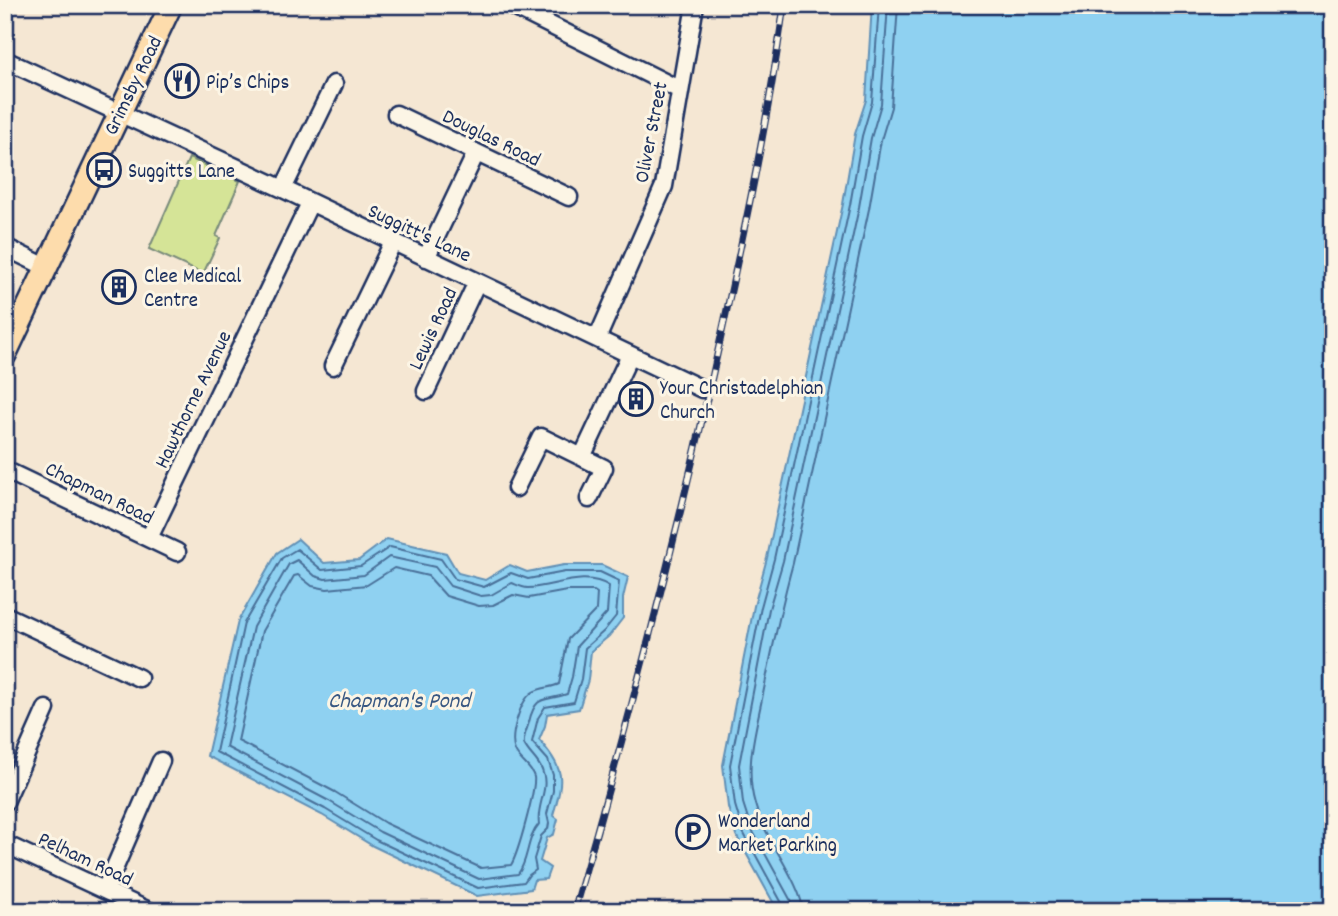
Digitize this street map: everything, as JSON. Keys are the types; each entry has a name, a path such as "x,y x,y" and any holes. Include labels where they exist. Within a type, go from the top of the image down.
{"main road":[{"name":"Grimsby Road","path":"5,355 171,5"}],"street":[{"path":"510,5 680,90"},
{"name":"Oliver Street","path":"597,339 663,186 695,5"},
{"name":"Suggitt's Lane","path":"5,60 284,189 702,389"},
{"path":"284,189 334,84"},
{"name":"Douglas Road","path":"396,114 569,197"},
{"path":"426,258 476,153"},
{"name":"Hawthorne Avenue","path":"149,538 310,202"},
{"path":"333,366 393,242"},
{"path":"5,247 46,267"},
{"name":"Lewis Road","path":"426,391 477,282"},
{"path":"582,457 630,355"},
{"path":"516,488 541,437 604,468 590,499"},
{"name":"Chapman Road","path":"5,470 177,552"},
{"path":"5,615 139,678"},
{"path":"5,802 46,709"},
{"path":"105,890 161,761"},
{"name":"Pelham Road","path":"5,844 149,911"}],"green space":[{"path":"189,158 240,181 216,236 220,238 203,274 149,249"}],"water":[{"path":"872,5 1333,5 1333,911 778,911 736,835 728,807 723,765 754,606 767,558 843,204 855,134 866,100"},
{"name":"Chapman's Pond","path":"298,539 324,563 359,560 387,539 446,553 458,573 485,580 510,565 527,572 564,565 602,565 628,577 623,598 623,618 609,636 591,651 588,680 579,709 547,714 539,740 554,759 560,775 553,815 558,819 554,834 547,838 540,861 550,868 546,879 534,880 531,889 477,896 373,846 322,815 207,756 238,621 277,553"}],"railway":[{"path":"574,911 630,710 697,441 752,190 784,5"}],"place":[{"name":"Pip’s Chips","path":"182,81"},
{"name":"Suggitts Lane","path":"104,170"},
{"name":"Clee Medical Centre","path":"119,287"},
{"name":"Your Christadelphian Church","path":"636,399"},
{"name":"Wonderland Market Parking","path":"693,832"}]}
